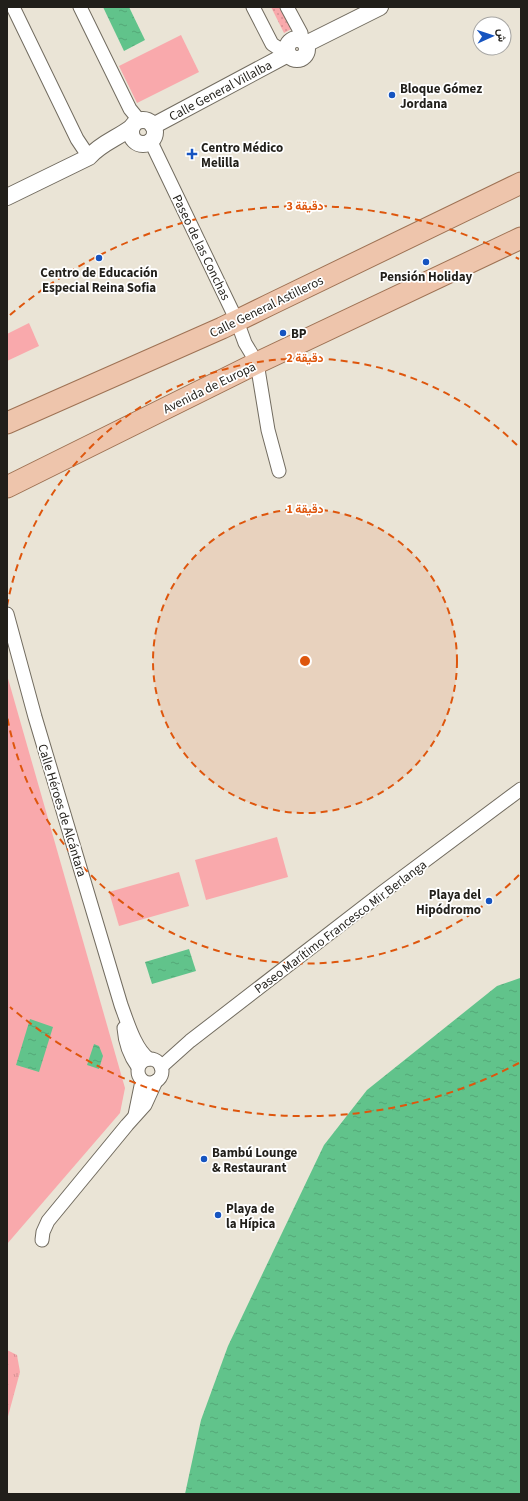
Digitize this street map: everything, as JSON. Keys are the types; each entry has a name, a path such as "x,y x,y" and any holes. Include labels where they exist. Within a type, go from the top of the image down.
{"main road":[{"name":"Calle General Astilleros","path":"7,422 237,321 268,305 519,189"},
{"name":"Avenida de Europa","path":"7,487 257,363 521,238"}],"street":[{"path":"13,7 76,139 89,157"},
{"name":"Paseo de las Conchas","path":"80,7 237,321 245,343 257,363 268,430 279,471"},
{"path":"253,7 272,44 287,51 294,59 302,58 307,52 301,33 287,7"},
{"path":"304,42 380,7"},
{"name":"Calle General Villalba","path":"7,197 89,157 96,149 125,133 143,131 287,51"},
{"name":"Calle Héroes de Alcántara","path":"7,614 35,717 121,1005"},
{"name":"Paseo Marítimo Francesco Mir Berlanga","path":"162,1067 185,1045 240,1002 383,892 521,789"},
{"path":"42,1240 48,1222 135,1115 145,1105 156,1081 160,1078 162,1067 158,1062 144,1056 121,1005"},
{"path":"121,1005 124,1035 138,1067 138,1074 142,1081 135,1115"},
{"path":"138,1067 143,1061 149,1059"},
{"path":"142,1081 149,1083 156,1081"}],"green space":[{"path":"271,7 282,7 293,28 284,33"},
{"path":"181,35 199,72 137,103 119,66"},
{"path":"29,323 39,346 7,361 7,334"},
{"path":"7,675 125,1088 120,1113 7,1244"},
{"path":"277,837 288,877 206,900 195,860"},
{"path":"179,872 189,906 119,926 109,892"},
{"path":"7,1350 17,1355 20,1372 7,1420"}],"water":[{"path":"103,7 129,7 145,40 124,51"},
{"path":"189,949 196,971 152,984 145,962"},
{"path":"520,978 521,1494 185,1494 201,1420 228,1346 324,1145 367,1090 497,986"},
{"path":"30,1019 53,1027 39,1072 16,1065"},
{"path":"94,1044 99,1046 103,1056 99,1069 87,1065"}],"place":[{"name":"Bloque Gómez Jordana","path":"392,95"},
{"name":"Centro Médico Melilla","path":"192,154"},
{"name":"Centro de Educación Especial Reina Sofia","path":"99,258"},
{"name":"Pensión Holiday","path":"426,262"},
{"name":"BP","path":"283,333"},
{"name":"Playa del Hipódromo","path":"489,901"},
{"name":"Bambú Lounge & Restaurant","path":"204,1159"},
{"name":"Playa de la Hípica","path":"218,1215"}]}
